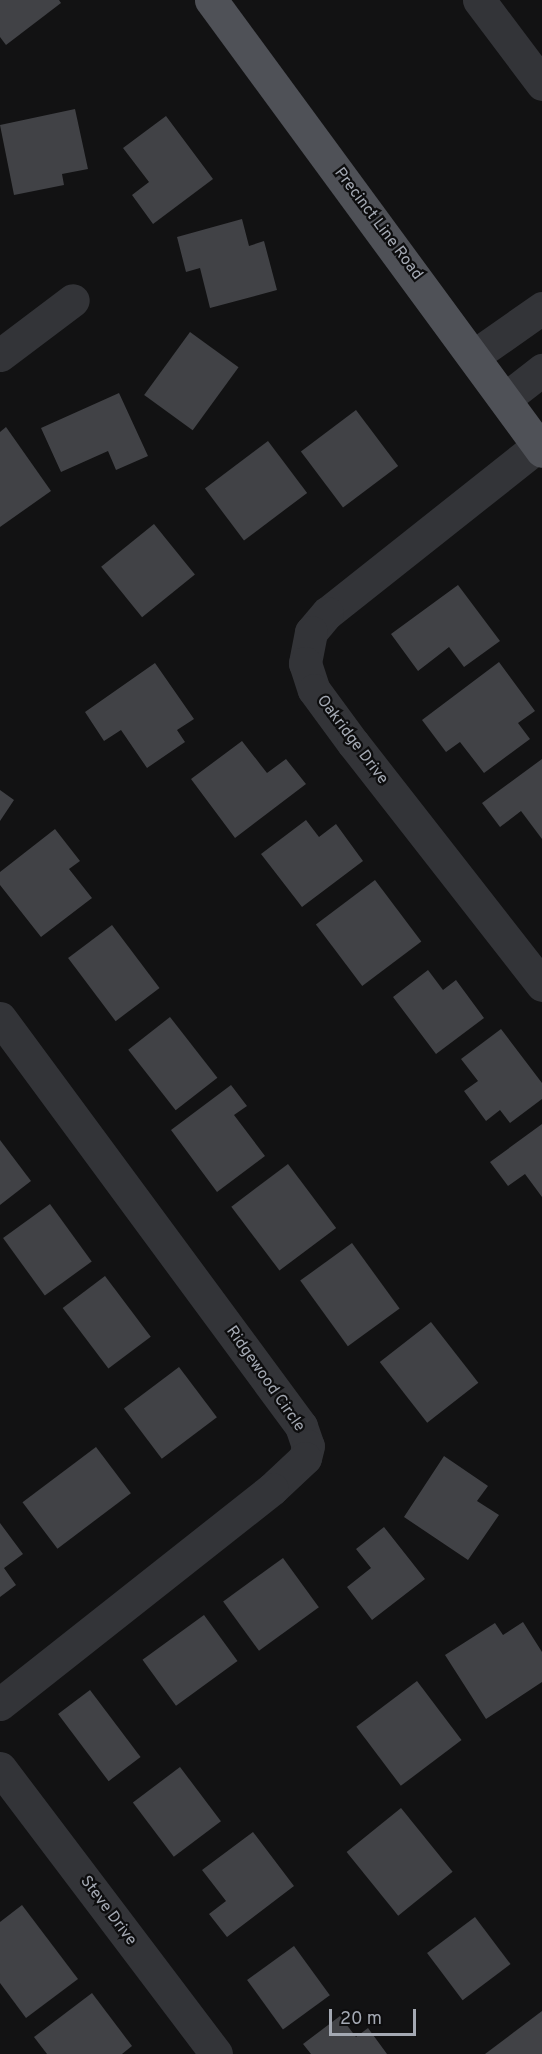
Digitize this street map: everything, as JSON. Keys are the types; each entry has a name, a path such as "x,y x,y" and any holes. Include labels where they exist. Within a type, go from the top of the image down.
{"main road":[{"name":"Precinct Line Road","path":"211,0 476,355 540,448"}],"street":[{"path":"479,0 542,84"},
{"path":"0,355 73,300"},
{"path":"476,355 542,308"},
{"path":"506,398 542,370"},
{"name":"Oakridge Drive","path":"540,448 327,613 311,632 305,663 314,690 542,985"},
{"name":"Ridgewood Circle","path":"0,1018 301,1426 308,1446 305,1458 273,1489 0,1704"},
{"name":"Steve Drive","path":"0,1768 216,2054"}],"building":[{"path":"0,0 59,0 61,3 6,45 0,37"},
{"path":"75,109 88,169 62,174 64,185 14,195 0,125"},
{"path":"166,116 213,179 153,224 132,195 149,182 123,148"},
{"path":"242,219 249,246 264,241 277,290 210,308 200,268 186,272 177,237"},
{"path":"190,332 239,367 193,430 144,395"},
{"path":"119,393 148,456 116,470 108,451 61,472 41,428"},
{"path":"356,410 398,466 343,507 301,452"},
{"path":"6,427 51,491 0,527 0,432"},
{"path":"268,441 307,493 244,540 205,489"},
{"path":"154,524 195,575 142,617 101,567"},
{"path":"458,585 500,641 464,667 449,647 418,671 391,634"},
{"path":"499,662 535,711 518,723 530,739 484,773 460,742 446,752 422,720"},
{"path":"155,663 194,719 177,730 185,742 147,768 121,730 104,741 85,712"},
{"path":"242,741 267,773 286,759 306,784 235,838 191,779"},
{"path":"542,759 542,839 521,811 500,827 482,803"},
{"path":"0,790 14,800 0,821"},
{"path":"306,820 319,837 336,824 363,861 302,907 261,854"},
{"path":"55,829 80,861 69,869 92,898 41,937 0,885 0,872"},
{"path":"375,880 421,941 362,986 316,925"},
{"path":"112,925 160,988 116,1021 68,958"},
{"path":"428,970 443,990 456,980 484,1018 436,1054 393,997"},
{"path":"170,1017 217,1078 176,1110 128,1050"},
{"path":"501,1029 542,1083 542,1099 510,1123 500,1110 486,1121 464,1091 478,1081 461,1059"},
{"path":"231,1085 247,1106 234,1115 265,1156 217,1192 171,1130"},
{"path":"542,1124 542,1197 525,1174 508,1186 490,1162"},
{"path":"0,1140 31,1181 0,1205"},
{"path":"288,1164 336,1228 279,1271 231,1207"},
{"path":"50,1204 92,1261 45,1296 3,1238"},
{"path":"352,1243 400,1309 348,1346 300,1281"},
{"path":"105,1276 151,1337 108,1369 63,1308"},
{"path":"431,1322 478,1383 427,1423 380,1362"},
{"path":"179,1367 217,1417 162,1459 124,1409"},
{"path":"96,1447 131,1493 57,1549 23,1502"},
{"path":"444,1456 488,1486 477,1501 499,1515 468,1560 404,1517"},
{"path":"0,1523 23,1554 4,1568 16,1585 0,1597"},
{"path":"384,1527 425,1579 372,1620 347,1587 371,1568 356,1549"},
{"path":"283,1558 319,1607 259,1651 223,1601"},
{"path":"204,1615 238,1661 176,1706 143,1660"},
{"path":"523,1622 542,1652 542,1682 486,1719 445,1655 495,1623 503,1635"},
{"path":"417,1681 462,1740 401,1786 356,1727"},
{"path":"90,1690 141,1757 109,1781 58,1714"},
{"path":"180,1767 221,1821 174,1857 133,1803"},
{"path":"401,1808 453,1872 398,1916 347,1852"},
{"path":"253,1832 294,1886 227,1937 209,1914 226,1901 202,1870"},
{"path":"22,1905 78,1979 26,2018 0,1983 0,1922"},
{"path":"475,1917 511,1964 463,2000 427,1953"},
{"path":"294,1946 330,1995 283,2029 247,1980"},
{"path":"92,1993 132,2046 122,2054 47,2054 34,2037"},
{"path":"542,2011 542,2054 485,2054"},
{"path":"340,2016 356,2037 368,2028 387,2054 311,2054 303,2044"}]}
